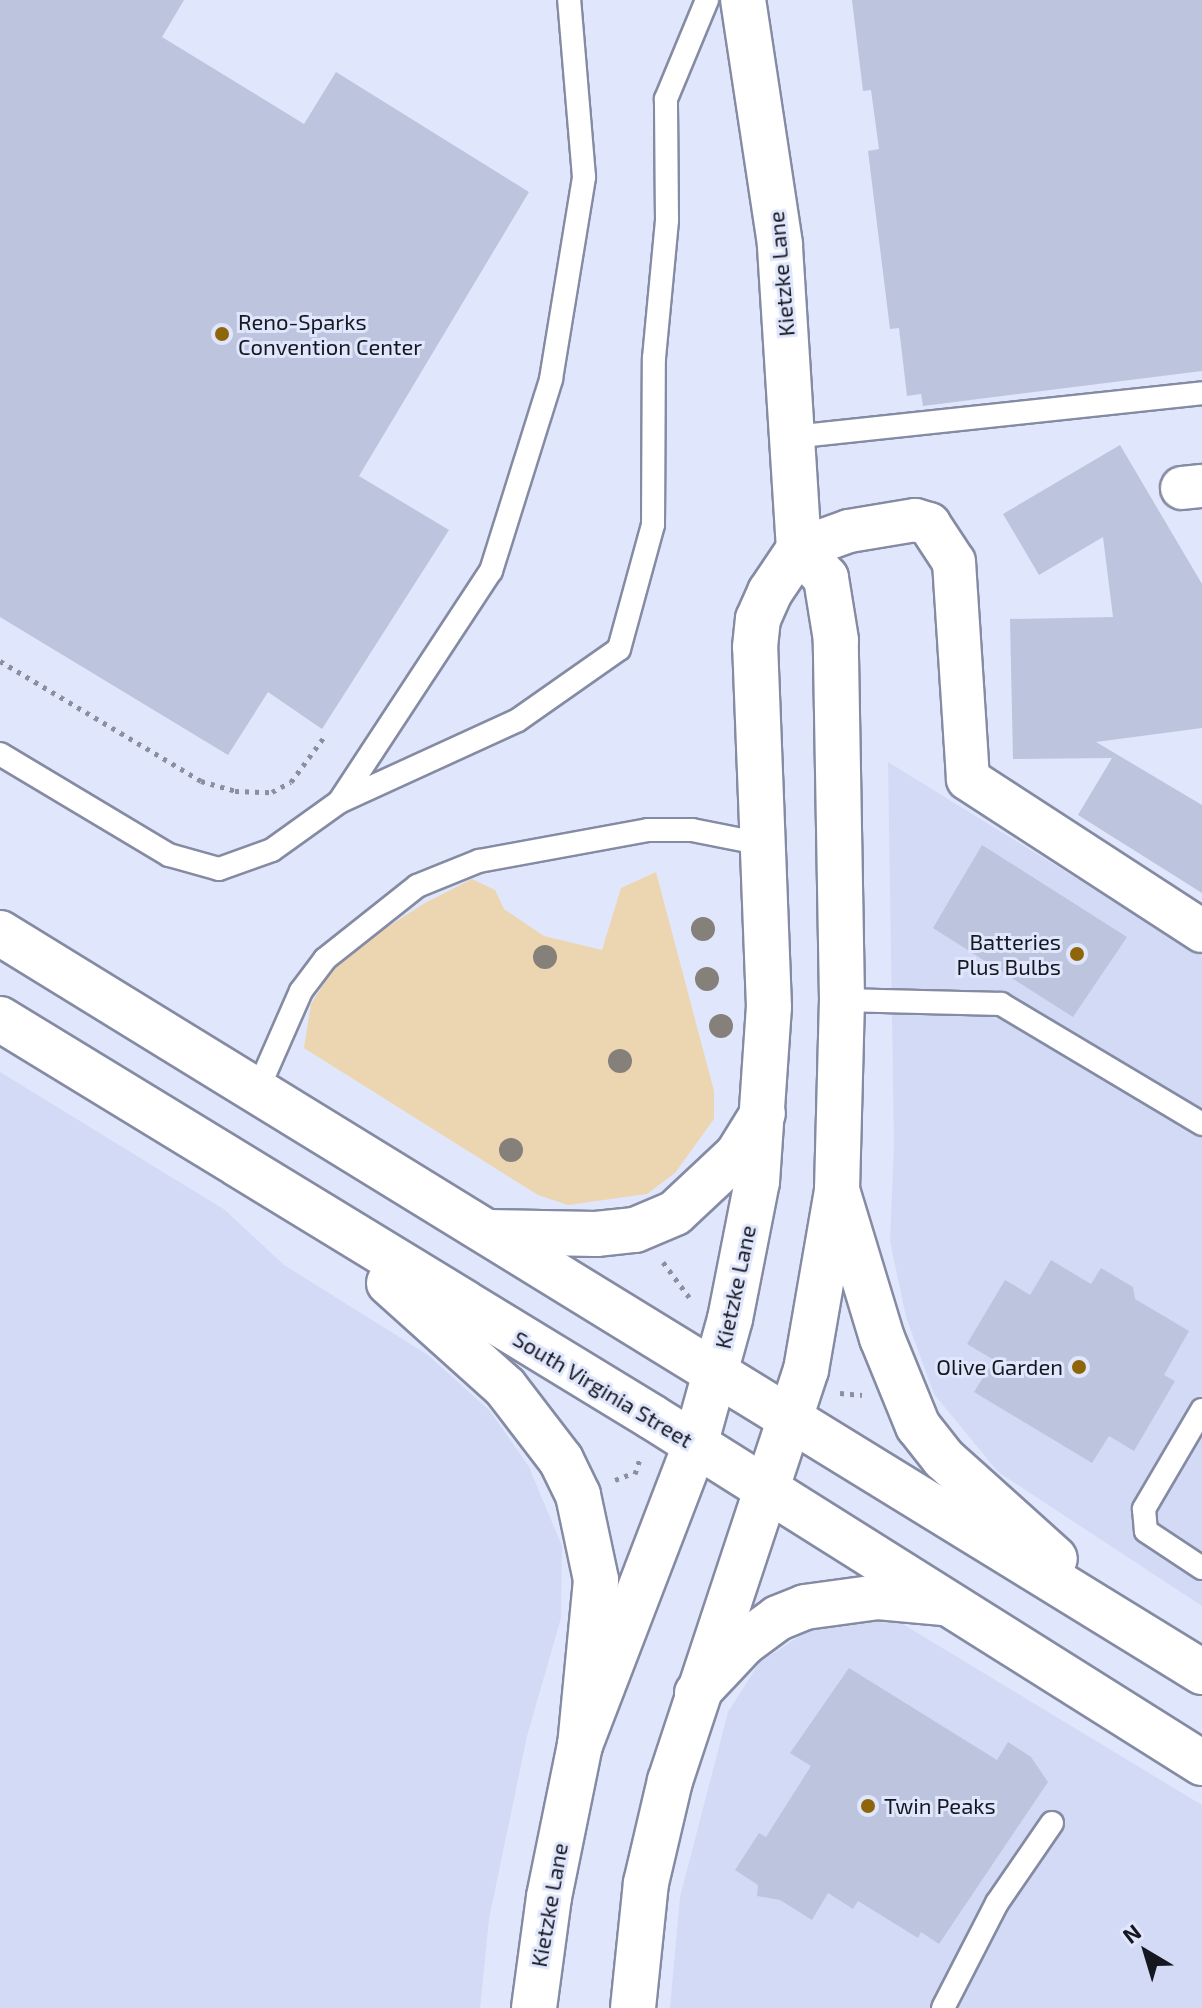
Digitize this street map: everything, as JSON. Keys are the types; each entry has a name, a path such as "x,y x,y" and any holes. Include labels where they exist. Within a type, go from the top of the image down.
{"main road":[{"name":"Kietzke Lane","path":"534,2008 549,1897 580,1745 695,1445 716,1376 757,1182 769,1007 758,619 799,549 770,151 743,0"},
{"path":"633,2008 646,1883 697,1693 806,1370 837,1190 842,1000 834,609 826,578 799,549"},
{"path":"0,933 1202,1672"},
{"name":"South Virginia Street","path":"0,1019 695,1445 1202,1763"},
{"path":"484,1231 596,1234 635,1230 675,1213 737,1155 763,1113"},
{"path":"837,1190 882,1338 918,1426 944,1459 1134,1631"},
{"path":"307,1209 505,1387 561,1460 578,1495 596,1580 580,1745"},
{"path":"697,1693 744,1643 778,1618 805,1607 878,1597 948,1604"}],"street":[{"path":"799,549 849,531 915,520 929,524 954,562 968,779 1202,931"}],"lane":[{"path":"339,802 491,571 551,379 584,177 569,0"},
{"path":"0,754 169,855 219,869 272,850 339,802 518,720 619,649 653,525 654,358 667,220 666,99 707,0"},
{"path":"793,437 1202,393"},
{"path":"258,1089 301,991 325,959 417,886 479,861 648,830 692,830 763,844"},
{"path":"842,1000 1001,1004 1202,1124"},
{"path":"1202,1410 1144,1509 1146,1531 1202,1568"},
{"path":"943,2008 997,1903 1052,1823"}],"path":[{"path":"0,661 201,781 235,791 272,792 291,782 324,737"},
{"path":"656,1252 689,1297"}],"shaded area":[{"path":"888,762 1202,956 1202,1606 998,1472 934,1394 906,1317 890,1241 894,1145"},
{"path":"656,872 714,1091 714,1119 675,1173 647,1194 568,1205 538,1195 304,1048 311,1004 332,971 370,938 425,903 472,879 495,890 504,909 544,936 602,950 621,888"},
{"path":"0,1072 225,1210 284,1265 428,1355 490,1411 529,1467 562,1546 561,1618 527,1736 489,1919 480,2008 0,2008"},
{"path":"855,1621 901,1623 1202,1805 1202,2008 670,2008 680,1897 728,1712 759,1663 810,1629"}],"building":[{"name":"Reno-Sparks Convention Center","path":"0,0 184,0 162,37 304,124 336,72 529,192 359,476 449,530 322,729 268,692 228,755 0,617"},
{"path":"852,0 1202,0 1202,371 923,406 921,394 907,396 899,328 890,329 868,151 879,149 871,90 863,91"},
{"path":"1120,445 1202,584 1202,728 1096,742 1202,805 1202,893 1078,815 1112,758 1013,759 1010,619 1113,617 1103,537 1039,575 1003,514"},
{"path":"982,845 1127,937 1073,1017 933,928"},
{"name":"Olive Garden","path":"1051,1260 1091,1284 1101,1268 1133,1287 1135,1299 1189,1331 1164,1375 1175,1381 1134,1451 1109,1436 1092,1463 974,1392 994,1360 967,1344 1005,1280 1030,1295"},
{"path":"849,1668 997,1760 1008,1742 1031,1757 1048,1782 939,1944 921,1932 918,1938 858,1901 853,1909 828,1893 812,1920 780,1900 757,1896 758,1885 735,1870 759,1833 766,1837 811,1766 790,1753"}],"place":[{"name":"Reno-Sparks Convention Center","path":"222,334"},
{"name":"Batteries Plus Bulbs","path":"1077,954"},
{"name":"Olive Garden","path":"1079,1367"},
{"name":"Twin Peaks","path":"868,1806"}]}
